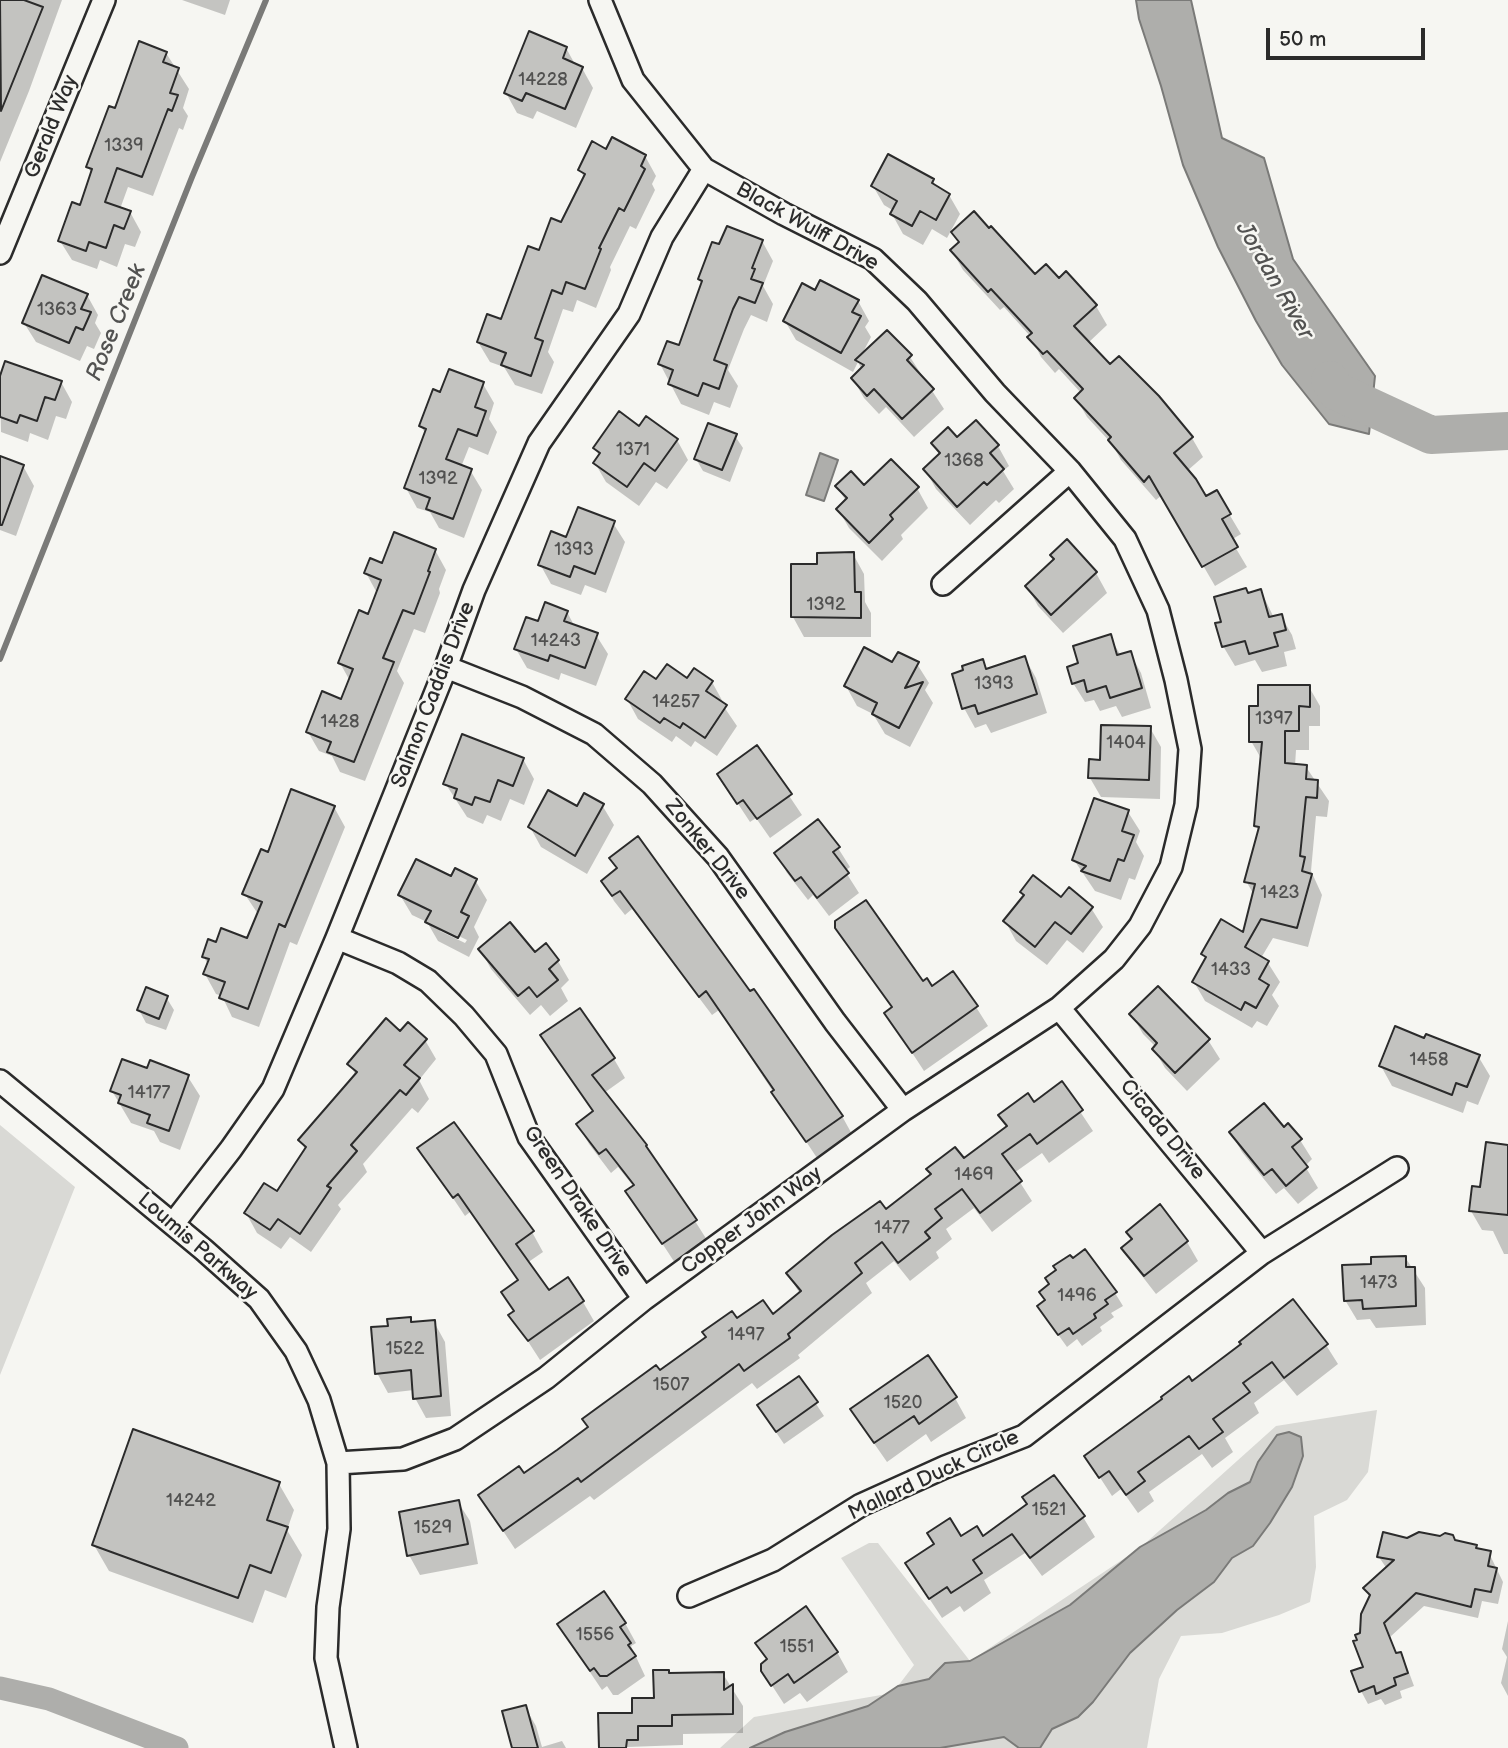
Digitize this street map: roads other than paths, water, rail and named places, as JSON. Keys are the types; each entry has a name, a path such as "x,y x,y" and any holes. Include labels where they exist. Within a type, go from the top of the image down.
{"street":[{"name":"Gerald Way","path":"0,253 104,0"},
{"name":"Black Wulff Drive","path":"600,0 633,80 667,126 704,169 784,215 873,259 917,301 995,393 1070,471 1125,538 1158,610 1190,749 1186,805 1171,867 1140,926"},
{"name":"Salmon Caddis Drive","path":"173,1224 273,1089 337,938 446,667 474,590 539,443 629,314 662,237 704,169"},
{"path":"943,584 1070,471"},
{"name":"Zonker Drive","path":"446,667 522,697 594,734 652,784 718,857 835,1022 903,1110"},
{"name":"Copper John Way","path":"338,1463 403,1459 456,1439 546,1378 644,1299 903,1110 1059,1008 1114,958 1140,926"},
{"name":"Green Drake Drive","path":"337,938 398,963 428,981 464,1016 496,1054 529,1137 644,1299"},
{"name":"Cicada Drive","path":"1059,1008 1262,1253"},
{"name":"Loumis Parkway","path":"0,1081 259,1299 296,1351 319,1400 338,1463 339,1529 328,1608 326,1658 346,1748"},
{"name":"Mallard Duck Circle","path":"689,1596 773,1560 861,1505 945,1466 1024,1436 1262,1253 1397,1168"}],"water":[{"path":"1136,0 1191,0 1222,138 1264,158 1293,259 1375,376 1369,434 1329,424 1282,365 1256,321 1218,247 1183,165 1139,19"},
{"path":"820,453 838,460 824,501 806,495"},
{"path":"1289,1432 1301,1437 1303,1456 1292,1487 1253,1546 1232,1558 1214,1582 1177,1610 1130,1653 1093,1702 1078,1717 1052,1729 1040,1748 1019,1748 1004,1737 940,1748 750,1748 785,1732 868,1706 898,1686 929,1679 945,1663 970,1661 1070,1605 1140,1547 1250,1482 1258,1462 1277,1435"}],"waterway":[{"name":"Rose Creek","path":"0,659 192,177 266,0"},
{"name":"Jordan River","path":"1330,380 1336,391 1431,435 1508,431"},
{"path":"0,1688 49,1699 177,1748"}]}
